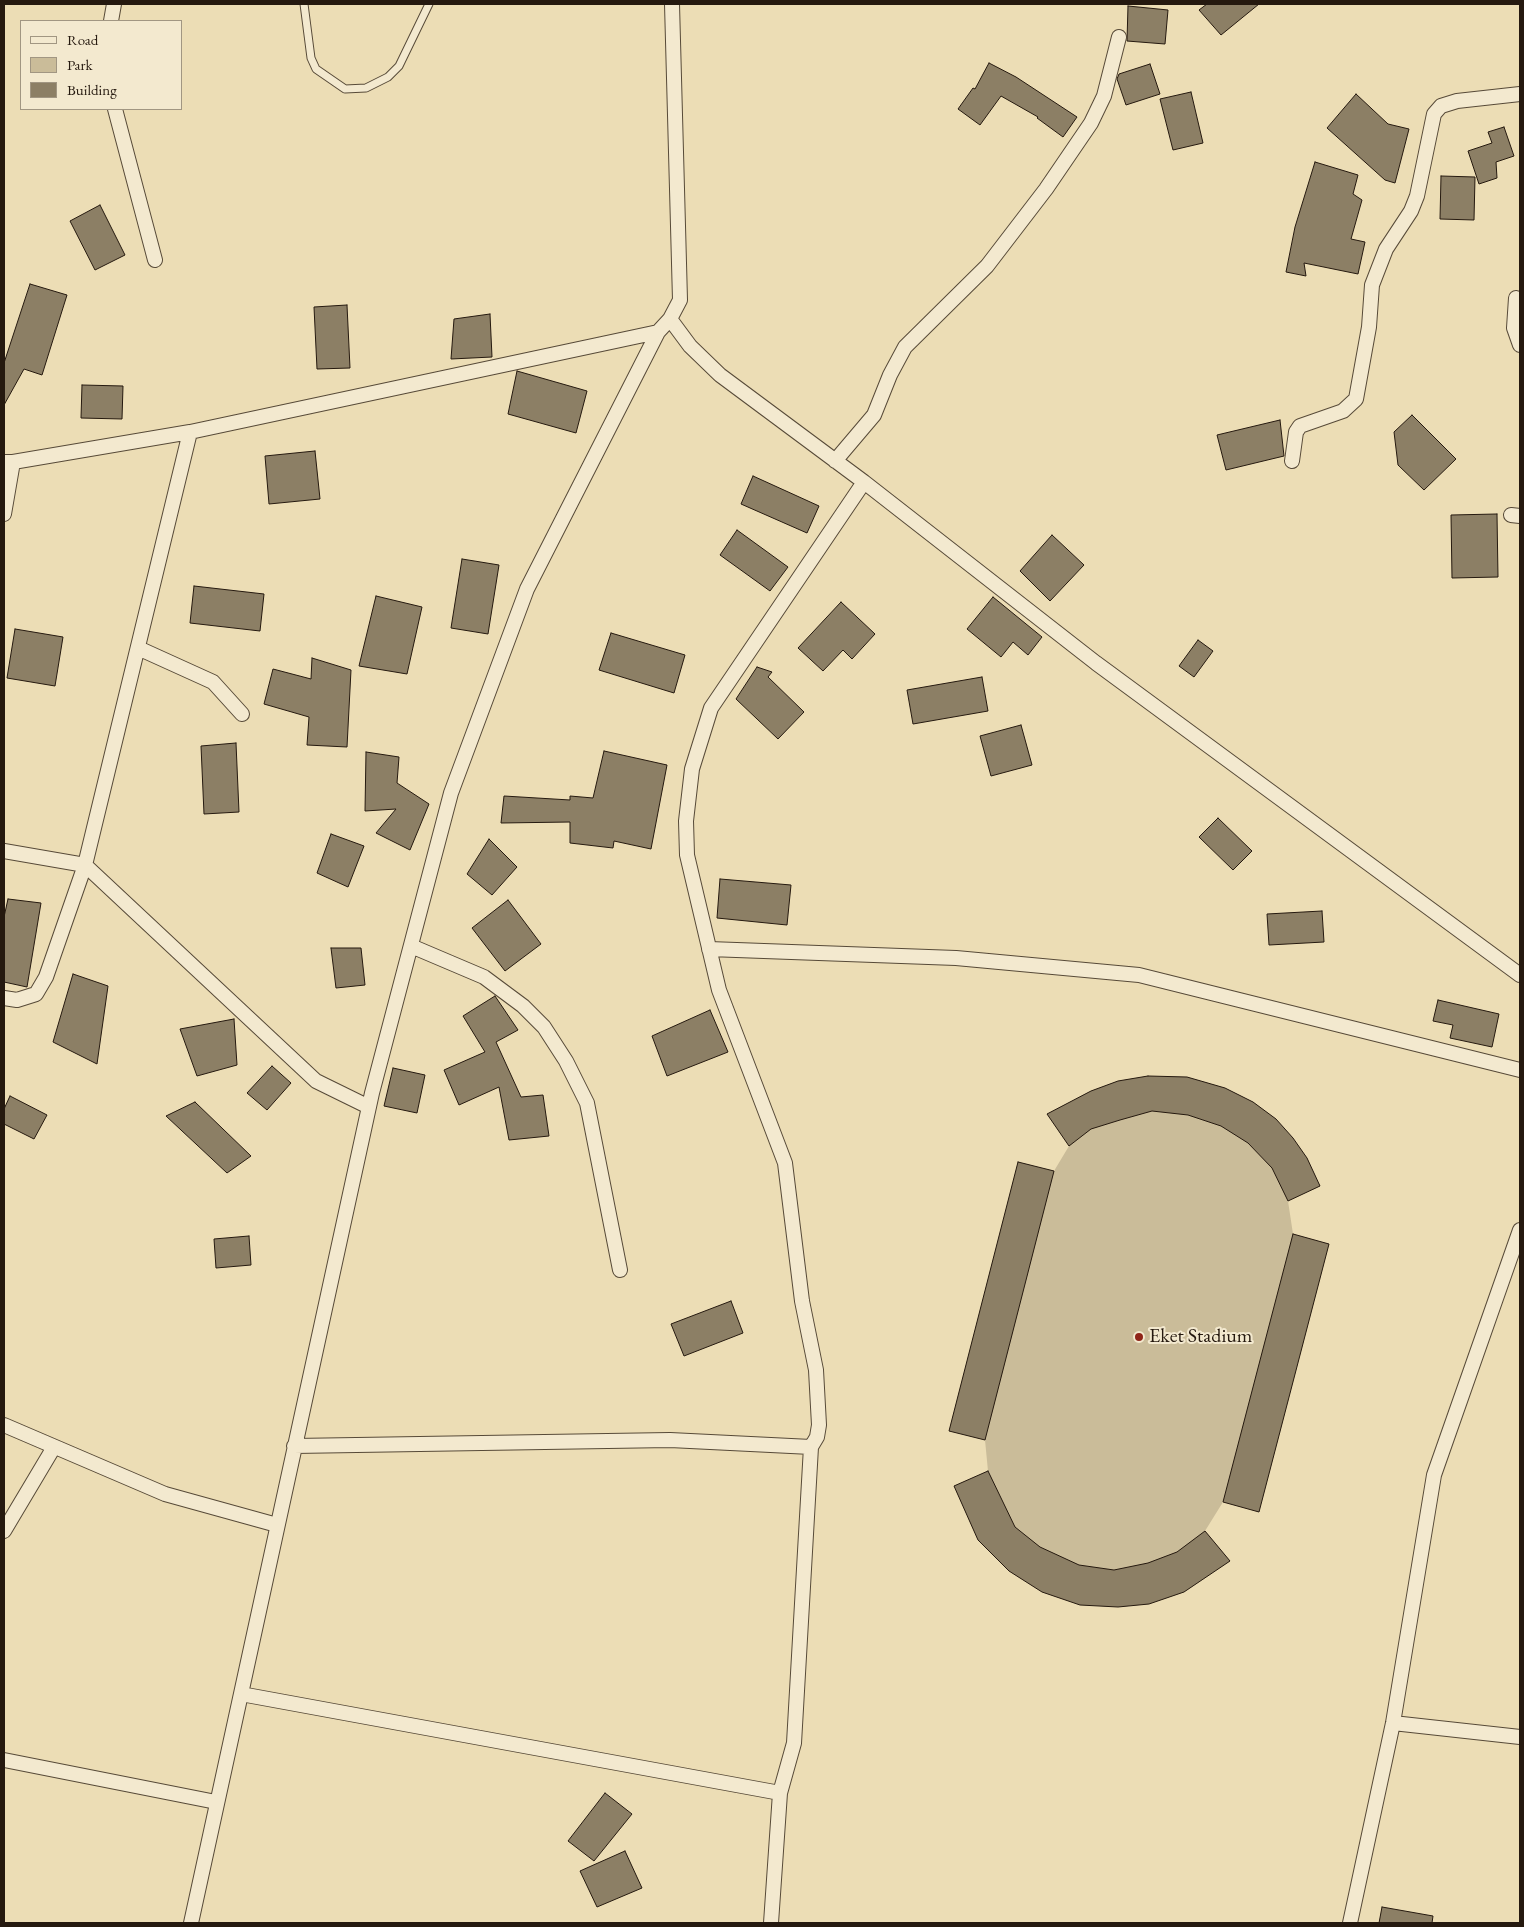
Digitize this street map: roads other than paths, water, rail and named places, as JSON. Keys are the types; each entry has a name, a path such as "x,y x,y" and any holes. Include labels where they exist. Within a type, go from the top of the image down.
{"street":[{"path":"111,20 114,4"},
{"path":"190,1923 369,1108 451,793 527,589 658,332 670,319 680,300 681,278 672,4"},
{"path":"836,461 874,415 890,375 905,347 987,266 1046,188 1091,123 1104,96 1118,38"},
{"path":"1292,461 1296,432 1300,426 1343,411 1356,398 1369,327 1372,285 1386,249 1411,211 1417,196 1422,182 1434,114 1441,106 1457,101 1520,94"},
{"path":"114,110 155,260"},
{"path":"1516,298 1514,328 1520,345"},
{"path":"670,319 690,346 720,375 864,482 1096,663 1520,975"},
{"path":"4,514 8,462 190,432 658,332"},
{"path":"4,998 17,1000 36,994 46,976 85,865 190,432"},
{"path":"772,1923 780,1792 794,1742 811,1447 817,1437 819,1425 816,1370 802,1301 785,1163 719,990 688,855 686,821 692,769 711,708 864,482"},
{"path":"138,648 213,682 242,714"},
{"path":"4,851 85,865 316,1081 369,1108"},
{"path":"411,946 484,977 522,1006 544,1027 566,1060 587,1103 620,1270"},
{"path":"710,949 956,958 1139,975 1520,1070"},
{"path":"1350,1923 1393,1723 1434,1475 1520,1230"},
{"path":"4,1425 165,1494 277,1525"},
{"path":"294,1446 670,1440 811,1447"},
{"path":"4,1531 54,1447"},
{"path":"241,1694 780,1792"},
{"path":"1393,1723 1520,1737"},
{"path":"4,1760 216,1802"}],"lane":[{"path":"304,4 311,58 316,69 345,89 366,88 388,78 399,66 429,4"}],"place":[{"name":"Eket Stadium","path":"1139,1337"}]}
